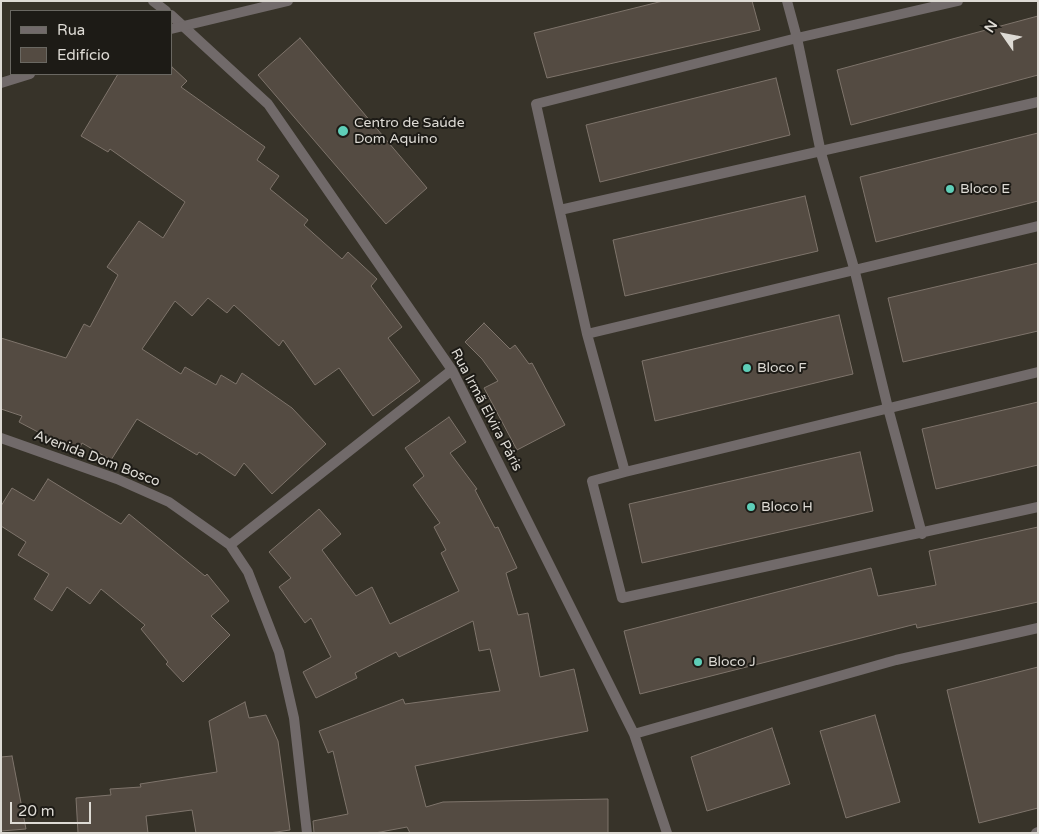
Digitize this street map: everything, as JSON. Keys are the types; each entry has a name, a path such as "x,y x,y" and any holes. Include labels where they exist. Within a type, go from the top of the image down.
{"street":[{"path":"153,1 165,10"},
{"path":"172,28 288,1"},
{"path":"787,1 797,38 821,152 854,268 888,408 922,534"},
{"path":"626,472 587,334 536,104 797,38 958,1"},
{"name":"Rua Irmã Elvira Páris","path":"172,16 184,24 268,104 452,370 634,734 668,833"},
{"path":"1,83 27,75"},
{"path":"560,210 1038,102"},
{"path":"587,334 854,268 1038,226"},
{"path":"230,545 452,370"},
{"path":"1038,372 592,481 622,598 922,534 1038,507"},
{"name":"Avenida Dom Bosco","path":"1,438 118,479 169,502 204,524 230,545 248,572 279,652 294,718 307,833"},
{"path":"634,734 896,660 1038,628"}],"building":[{"path":"663,1 752,1 760,30 547,78 534,33"},
{"path":"1038,16 1038,75 851,125 837,70"},
{"name":"Centro de Saúde Dom Aquino","path":"300,38 427,188 386,224 258,75"},
{"path":"172,67 187,81 181,87 265,147 257,160 279,176 270,189 308,220 304,225 342,259 348,252 377,279 371,286 402,327 388,338 420,381 373,416 339,368 315,385 283,340 279,346 234,305 227,313 208,298 192,316 175,301 142,349 181,374 185,367 216,385 221,375 236,384 242,373 292,408 326,444 272,494 244,463 235,476 199,452 197,455 137,419 111,460 82,443 78,451 55,441 19,422 22,416 1,409 1,338 66,358 84,324 90,327 118,275 107,267 139,221 163,238 185,202 110,149 108,152 81,136 117,75 172,75"},
{"path":"776,78 790,135 600,182 586,125"},
{"name":"Bloco E","path":"1038,133 1038,201 876,242 860,177"},
{"path":"805,196 818,251 625,296 613,240"},
{"path":"1038,263 1038,331 903,362 888,298"},
{"name":"Bloco F","path":"839,315 853,374 655,421 642,361"},
{"path":"484,323 510,349 515,345 529,364 532,363 565,425 517,450 484,388 498,381 482,359 465,342"},
{"path":"1038,402 1038,465 936,489 922,429"},
{"path":"449,417 466,442 450,453 477,489 475,490 495,528 498,527 517,568 506,573 518,615 528,613 540,677 574,669 588,731 415,766 426,807 443,802 608,799 608,833 410,833 407,827 375,833 314,833 313,821 348,814 333,751 328,753 319,731 403,699 405,704 500,691 490,649 479,651 473,621 399,657 396,652 355,673 357,678 316,698 303,672 331,657 311,618 305,623 279,587 291,578 269,552 319,509 341,534 322,550 356,596 372,587 390,624 459,591 441,553 446,550 434,527 440,523 413,485 424,476 405,448"},
{"name":"Bloco H","path":"860,452 873,511 642,563 629,504"},
{"path":"48,479 121,524 129,514 205,576 207,574 229,601 211,616 230,635 183,682 166,664 168,662 141,629 145,625 101,589 90,604 67,587 52,611 34,599 49,574 18,555 26,542 1,526 1,506 12,488 34,501"},
{"name":"Bloco J","path":"1038,527 1038,602 917,628 916,624 640,694 624,631 871,568 878,596 936,585 929,551"},
{"path":"1038,667 1038,808 979,823 947,690"},
{"path":"245,702 249,718 266,715 278,741 290,830 269,833 196,833 192,810 146,816 148,833 78,833 76,798 111,795 110,789 141,787 140,784 217,772 209,721"},
{"path":"875,715 900,802 846,818 820,731"},
{"path":"772,728 790,784 707,811 691,757"},
{"path":"12,756 26,829 1,831 1,757"}],"place":[{"name":"Centro de Saúde Dom Aquino","path":"343,131"},
{"name":"Bloco E","path":"950,189"},
{"name":"Bloco F","path":"747,368"},
{"name":"Bloco H","path":"751,507"},
{"name":"Bloco J","path":"698,662"}]}
